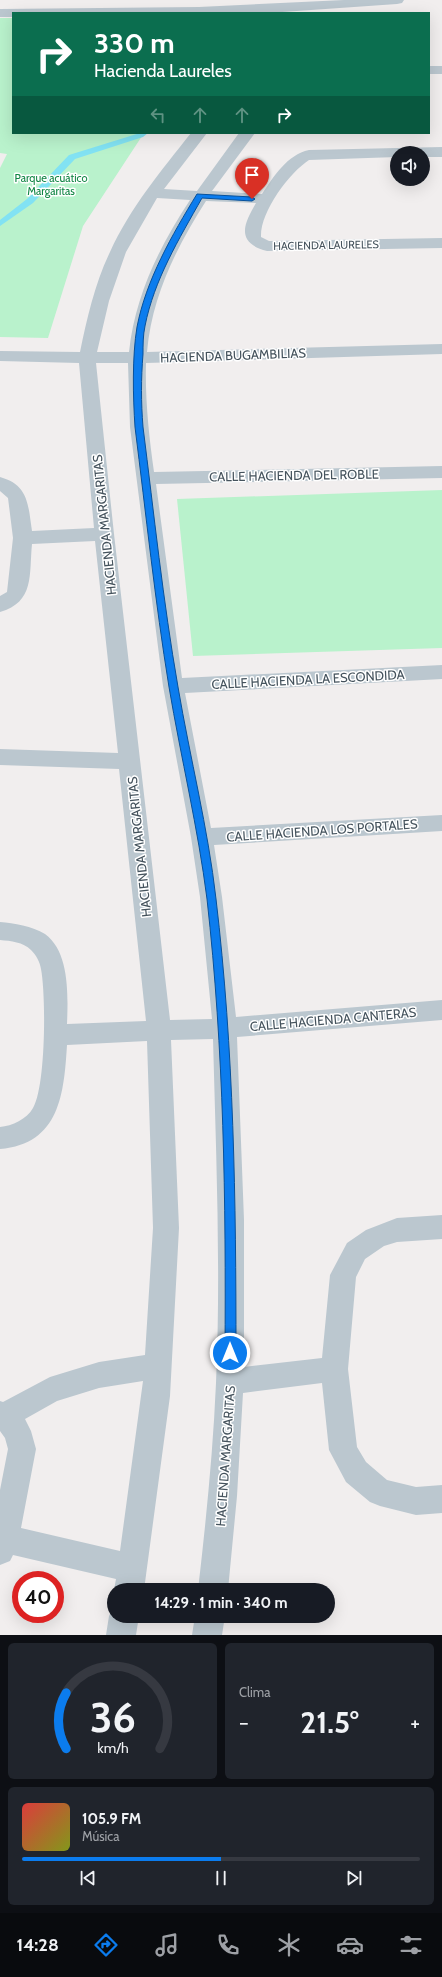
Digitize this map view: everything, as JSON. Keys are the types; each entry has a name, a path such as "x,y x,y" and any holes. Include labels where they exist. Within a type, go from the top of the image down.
{"street":[{"path":"188,12 227,6 331,6 397,0"},
{"path":"0,12 12,12"},
{"path":"430,70 442,70"},
{"name":"HACIENDA MARGARITAS","path":"130,1579 156,1396 166,1228 159,1030 104,534 87,358 102,294 118,252 152,193 198,134"},
{"name":"HACIENDA MARGARITAS","path":"214,1583 223,1496 230,1382 231,1220 224,1028 211,897 202,837 173,686 136,395 141,328 156,278 200,196 246,134"},
{"name":"HACIENDA LAURELES","path":"442,152 307,155 295,162 265,199 252,232 254,238 259,243 269,246 442,243"},
{"path":"152,193 265,199"},
{"name":"HACIENDA BUGAMBILIAS","path":"0,356 139,358 442,349"},
{"name":"CALLE HACIENDA DEL ROBLE","path":"147,478 442,472"},
{"path":"0,483 11,489 17,497 23,538 17,592 8,601 0,605"},
{"path":"23,538 104,534"},
{"name":"CALLE HACIENDA LA ESCONDIDA","path":"173,686 442,672"},
{"path":"0,757 130,761"},
{"name":"CALLE HACIENDA LOS PORTALES","path":"202,837 442,822"},
{"path":"0,931 25,936 39,943 46,953 52,967 55,1034 50,1098 42,1116 23,1132 0,1138"},
{"name":"CALLE HACIENDA CANTERAS","path":"55,1034 224,1028 442,1010"},
{"path":"442,1227 396,1230 375,1238 356,1251 343,1275 334,1370 343,1450 356,1472 380,1492 416,1501 442,1499"},
{"path":"130,1579 2,1545 22,1449 17,1431 2,1415 50,1390 99,1375 158,1366"},
{"path":"230,1382 334,1370"},
{"path":"121,1635 123,1623"},
{"path":"208,1635 209,1623"}],"green space":[{"name":"Parque acuático Margaritas","path":"0,18 12,18 12,134 143,134 83,226 48,338 0,337 0,168 7,154 0,153"},
{"path":"442,490 442,648 193,656 177,499"}],"waterway":[{"path":"0,224 30,201 72,157 141,136 143,134"}],"route":[{"path":"230,1353 231,1220 226,1054 223,1013 211,897 202,837 173,686 136,395 141,328 147,303 168,252 200,196 252,199"}]}
